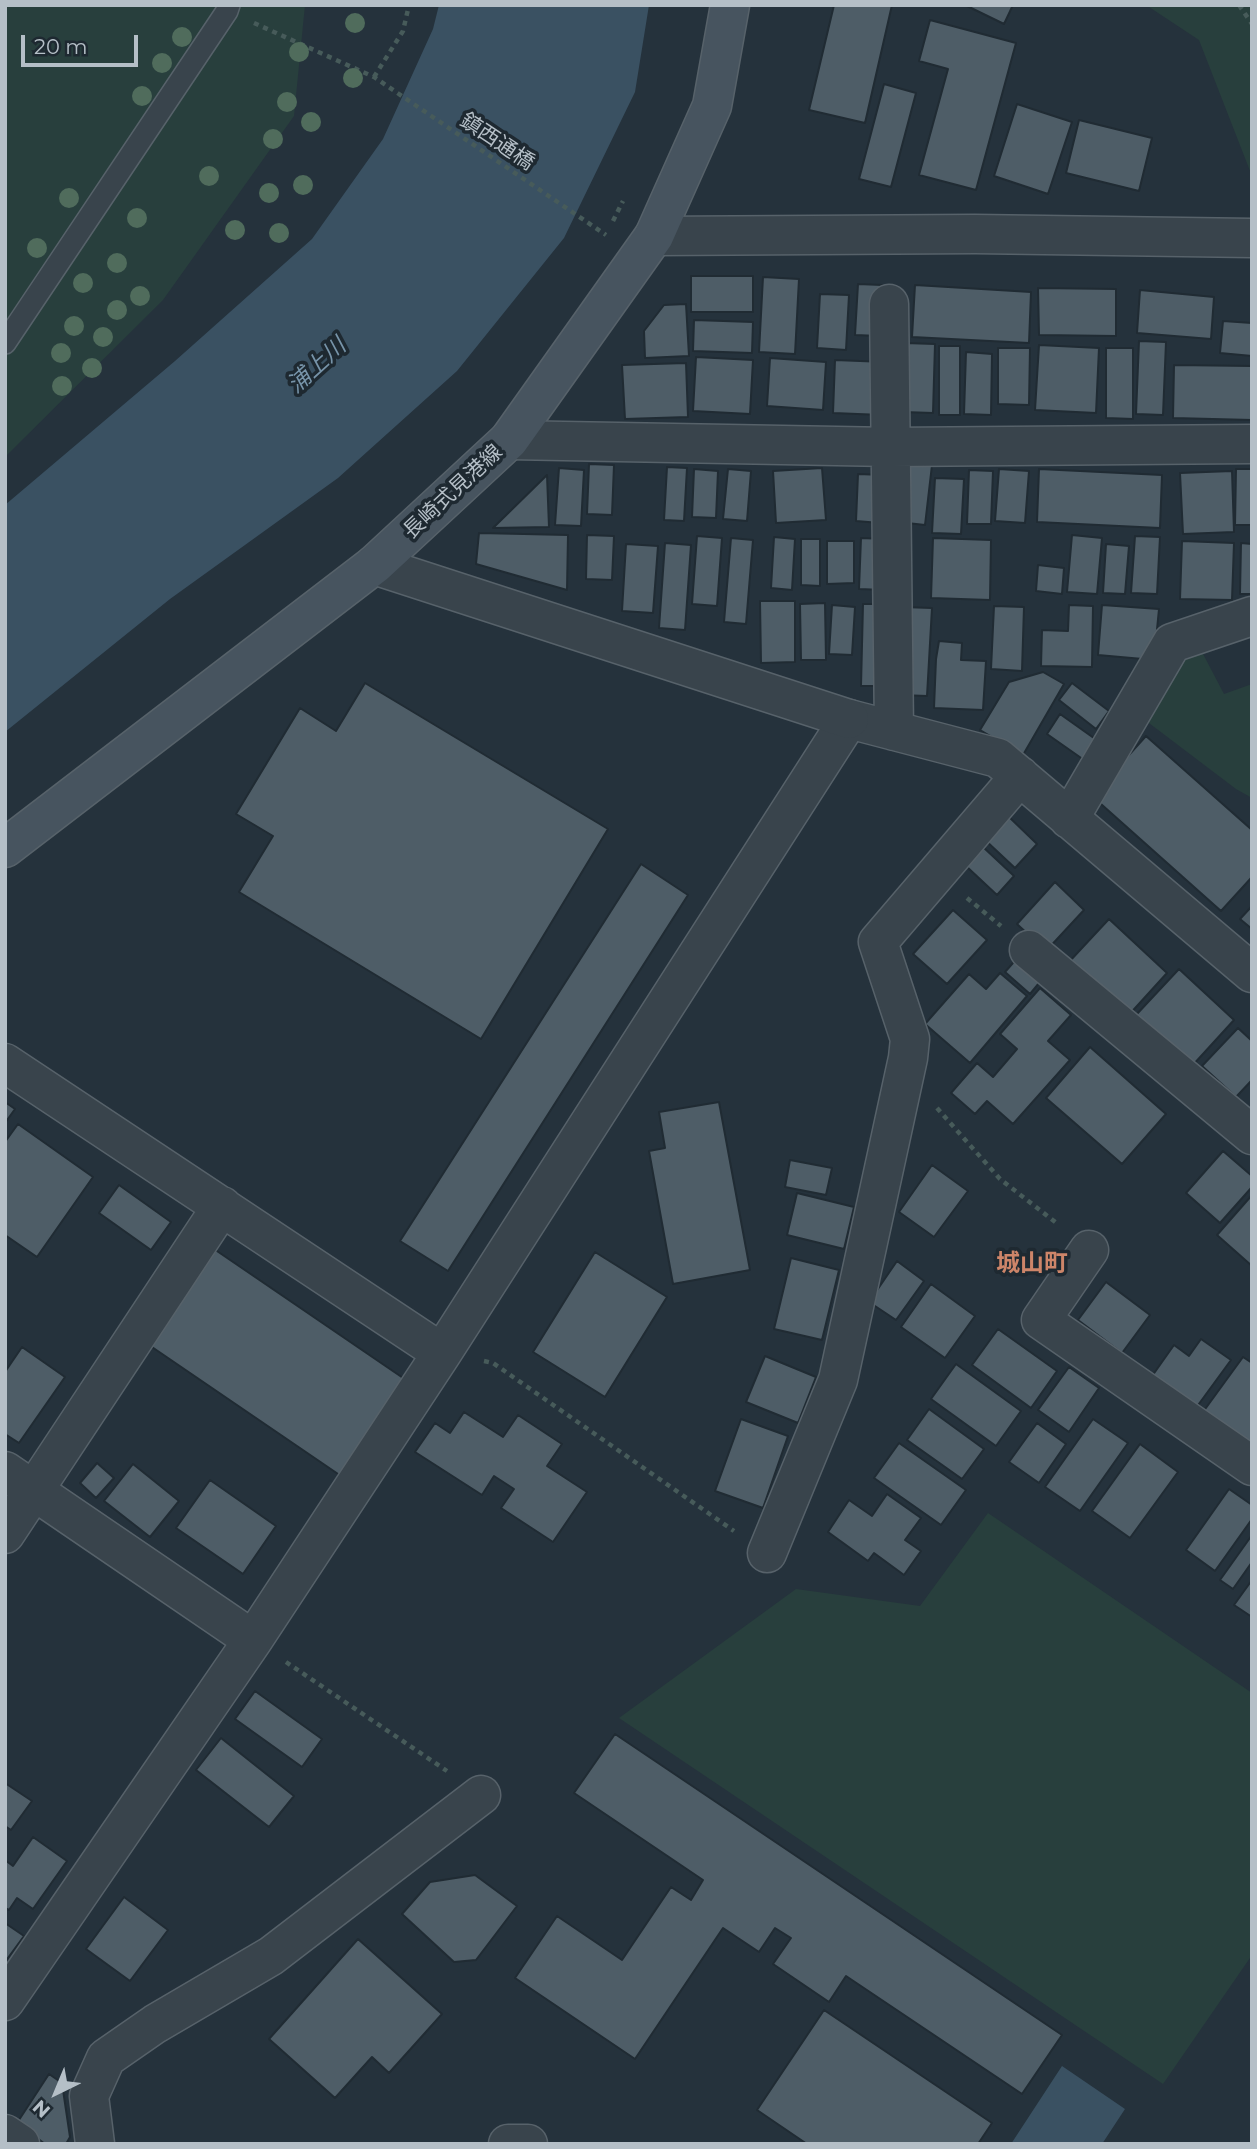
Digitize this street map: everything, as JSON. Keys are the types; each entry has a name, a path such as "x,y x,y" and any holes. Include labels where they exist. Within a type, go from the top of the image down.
{"main road":[{"name":"長崎式見港線","path":"5,848 374,565 509,440 654,236 712,106 730,5"}],"street":[{"path":"654,236 975,233 1252,238"},
{"path":"889,304 894,731"},
{"path":"509,440 891,447 1252,444"},
{"path":"374,565 849,719 998,758 1252,973"},
{"path":"1069,819 1172,643 1252,616"},
{"path":"5,2001 253,1640 442,1353 849,719"},
{"path":"767,1553 838,1380 910,1039 878,942 1020,776"},
{"path":"1029,950 1252,1135"},
{"path":"5,1063 442,1353"},
{"path":"5,1534 19,1481 222,1206"},
{"path":"1089,1250 1041,1320 1252,1466"},
{"path":"19,1481 253,1640"},
{"path":"95,2144 89,2096 106,2058 155,2024 271,1956 481,1795"},
{"path":"5,2134 20,2144"},
{"path":"508,2144 528,2144"}],"lane":[{"path":"5,343 228,8"}],"path":[{"path":"374,77 403,32 409,5"},
{"path":"1239,5 1252,24"},
{"name":"鎮西通橋","path":"228,8 374,77 604,233"},
{"path":"937,872 1029,950"},
{"path":"904,1071 1000,1179 1089,1250"},
{"path":"442,1353 493,1363 767,1553"},
{"path":"253,1640 481,1795"}],"green space":[{"path":"5,5 305,5 294,116 163,300 5,457"},
{"path":"1146,5 1252,5 1252,176 1199,40"},
{"path":"1187,652 1202,652 1224,694 1252,684 1252,798 1236,789 1141,717"},
{"path":"988,1513 1252,1693 1252,1955 1163,2084 619,1718 796,1589 920,1606"}],"water":[{"name":"浦上川","path":"439,5 649,5 635,92 564,238 457,371 338,478 170,599 5,732 5,505 175,361 312,239 383,139 433,29"},
{"path":"1062,2066 1125,2109 1102,2144 1011,2144"}],"building":[{"path":"834,5 892,5 865,123 809,110"},
{"path":"965,5 1013,5 1004,24"},
{"path":"930,20 1016,43 976,190 919,175 948,69 919,61"},
{"path":"884,84 916,93 891,187 859,179"},
{"path":"1017,104 1072,122 1048,194 994,176"},
{"path":"1079,120 1152,138 1139,191 1066,173"},
{"path":"691,276 753,276 753,312 691,312"},
{"path":"763,277 799,279 795,354 759,352"},
{"path":"858,284 882,285 879,336 855,335"},
{"path":"915,285 1031,292 1029,343 912,337"},
{"path":"1038,288 1116,289 1116,336 1039,335"},
{"path":"1140,290 1214,297 1211,339 1137,333"},
{"path":"820,294 849,295 846,350 817,348"},
{"path":"686,304 689,356 645,358 644,331 664,305"},
{"path":"694,320 753,322 752,353 693,351"},
{"path":"1223,321 1252,323 1252,356 1220,353"},
{"path":"1139,341 1166,342 1163,415 1136,414"},
{"path":"905,343 935,344 933,413 903,412"},
{"path":"1039,345 1099,348 1096,413 1035,410"},
{"path":"939,346 960,346 960,415 939,415"},
{"path":"998,348 1030,348 1029,405 998,404"},
{"path":"1106,348 1133,348 1133,419 1106,418"},
{"path":"966,352 992,354 991,415 964,414"},
{"path":"696,357 753,360 750,414 693,411"},
{"path":"770,358 826,362 823,410 767,406"},
{"path":"835,360 885,362 882,415 833,413"},
{"path":"686,363 688,417 625,419 622,365"},
{"path":"1174,365 1252,366 1252,420 1173,418"},
{"path":"905,462 932,465 925,525 898,522"},
{"path":"589,464 614,465 612,515 587,514"},
{"path":"667,467 687,468 684,521 664,520"},
{"path":"559,468 584,470 581,526 555,525"},
{"path":"822,468 826,520 776,523 773,471"},
{"path":"694,469 718,471 716,518 692,517"},
{"path":"728,469 751,471 747,521 723,519"},
{"path":"999,469 1029,471 1025,523 995,521"},
{"path":"1039,469 1162,475 1160,528 1037,522"},
{"path":"1236,469 1252,469 1252,525 1235,525"},
{"path":"969,470 993,471 991,524 967,524"},
{"path":"1232,471 1234,532 1183,534 1180,473"},
{"path":"858,474 883,475 880,523 856,521"},
{"path":"547,475 549,527 493,528"},
{"path":"935,478 964,479 961,534 932,533"},
{"path":"479,533 568,535 567,590 476,564"},
{"path":"587,535 614,536 612,580 586,579"},
{"path":"1072,535 1102,538 1097,594 1067,592"},
{"path":"697,536 722,538 717,606 692,604"},
{"path":"1135,536 1160,537 1157,594 1131,593"},
{"path":"774,537 795,539 792,590 771,588"},
{"path":"731,538 753,540 746,624 724,622"},
{"path":"861,538 885,539 883,590 859,589"},
{"path":"933,538 991,540 990,600 931,598"},
{"path":"801,539 820,539 820,586 801,585"},
{"path":"827,541 854,541 854,583 827,584"},
{"path":"1182,541 1234,543 1232,600 1180,599"},
{"path":"665,543 691,545 685,630 659,628"},
{"path":"1241,543 1252,544 1252,594 1240,594"},
{"path":"626,544 658,546 653,613 622,611"},
{"path":"1106,544 1129,546 1125,594 1103,593"},
{"path":"1038,565 1064,568 1062,594 1036,591"},
{"path":"760,601 795,601 795,662 761,663"},
{"path":"825,603 826,660 801,660 800,604"},
{"path":"863,604 885,604 883,686 861,686"},
{"path":"832,605 855,607 852,655 829,654"},
{"path":"1069,605 1093,606 1092,667 1041,666 1042,630 1068,631"},
{"path":"1102,605 1159,609 1154,660 1098,655"},
{"path":"994,606 1024,607 1022,671 991,669"},
{"path":"903,607 932,608 927,696 900,695"},
{"path":"939,641 962,643 961,660 986,661 983,710 934,708"},
{"path":"1043,672 1064,684 1023,755 980,730 1009,682"},
{"path":"365,683 608,829 481,1039 239,892 273,836 236,814 300,708 336,731"},
{"path":"1072,683 1109,711 1096,729 1059,700"},
{"path":"1060,714 1098,741 1084,760 1047,734"},
{"path":"1146,736 1252,830 1252,877 1221,911 1092,796"},
{"path":"1007,815 1037,844 1015,868 984,839"},
{"path":"983,847 1014,876 997,895 966,866"},
{"path":"641,864 688,895 448,1271 400,1241"},
{"path":"1055,882 1084,910 1046,951 1017,924"},
{"path":"1252,906 1252,929 1240,919"},
{"path":"953,910 987,940 947,984 913,954"},
{"path":"1109,919 1167,973 1127,1017 1068,963"},
{"path":"1020,955 1044,977 1030,994 1005,972"},
{"path":"1179,969 1234,1020 1192,1066 1136,1015"},
{"path":"1000,973 1027,996 970,1063 925,1024 969,974 986,989"},
{"path":"1040,988 1071,1015 1048,1041 1070,1060 1013,1124 987,1101 975,1114 951,1093 977,1063 993,1077 1017,1049 1000,1034"},
{"path":"1238,1028 1252,1041 1252,1080 1236,1097 1202,1066"},
{"path":"1090,1047 1166,1114 1122,1164 1046,1098"},
{"path":"5,1102 15,1109 5,1123"},
{"path":"719,1102 750,1270 673,1284 649,1151 665,1148 659,1112"},
{"path":"18,1124 93,1177 37,1257 5,1235 5,1142"},
{"path":"1223,1151 1252,1176 1252,1187 1220,1223 1186,1193"},
{"path":"790,1160 832,1168 826,1195 785,1187"},
{"path":"932,1165 968,1191 934,1237 899,1212"},
{"path":"119,1185 171,1222 151,1250 99,1213"},
{"path":"797,1193 854,1207 844,1249 787,1235"},
{"path":"1252,1195 1252,1266 1217,1235"},
{"path":"214,1249 406,1380 341,1476 149,1345"},
{"path":"595,1252 667,1297 605,1397 533,1352"},
{"path":"791,1258 839,1270 822,1340 774,1329"},
{"path":"897,1261 924,1281 896,1320 869,1302"},
{"path":"1106,1282 1150,1315 1122,1353 1078,1320"},
{"path":"931,1284 975,1316 945,1358 901,1327"},
{"path":"998,1329 1057,1371 1031,1408 972,1365"},
{"path":"1201,1339 1231,1360 1193,1412 1150,1379 1174,1345 1189,1356"},
{"path":"22,1347 65,1377 19,1443 5,1434 5,1372"},
{"path":"765,1356 816,1377 798,1423 746,1402"},
{"path":"1243,1357 1252,1363 1252,1449 1203,1412"},
{"path":"956,1364 1021,1411 996,1446 931,1399"},
{"path":"1069,1367 1099,1388 1069,1432 1038,1410"},
{"path":"929,1409 984,1449 962,1479 907,1440"},
{"path":"464,1412 503,1437 518,1415 562,1444 547,1466 587,1492 553,1542 501,1508 514,1489 494,1476 482,1495 415,1452 435,1423 450,1433"},
{"path":"741,1419 788,1436 763,1508 715,1491"},
{"path":"1093,1419 1128,1443 1080,1511 1045,1487"},
{"path":"1037,1423 1066,1444 1039,1483 1009,1462"},
{"path":"899,1443 966,1490 941,1525 874,1478"},
{"path":"1140,1444 1178,1472 1130,1538 1092,1511"},
{"path":"97,1463 114,1478 96,1498 80,1483"},
{"path":"133,1464 179,1501 150,1537 104,1501"},
{"path":"210,1480 276,1526 243,1574 176,1528"},
{"path":"1229,1489 1252,1505 1252,1519 1215,1571 1186,1550"},
{"path":"887,1494 921,1518 905,1540 921,1551 904,1575 874,1553 868,1561 828,1532 849,1500 872,1516"},
{"path":"1252,1535 1252,1562 1233,1589 1220,1580"},
{"path":"1252,1580 1252,1617 1234,1605"},
{"path":"255,1691 322,1739 302,1767 235,1719"},
{"path":"615,1734 1062,2035 1022,2094 846,1976 829,2002 773,1964 791,1938 775,1928 759,1952 723,1928 635,2059 515,1978 557,1916 622,1960 671,1887 691,1900 703,1880 574,1793"},
{"path":"221,1738 294,1796 269,1827 196,1770"},
{"path":"5,1783 32,1801 11,1830 5,1826"},
{"path":"33,1837 67,1861 33,1909 17,1898 9,1910 5,1908 5,1860 13,1866"},
{"path":"475,1875 517,1906 476,1960 454,1962 402,1914 430,1882"},
{"path":"124,1897 168,1930 130,1981 86,1949"},
{"path":"5,1923 24,1936 5,1962"},
{"path":"358,1939 442,2014 389,2073 372,2057 335,2098 269,2039"},
{"path":"824,2010 992,2123 978,2144 807,2144 757,2110"},
{"path":"49,2074 62,2083 70,2137 66,2144 45,2144 17,2123"}],"district":[{"name":"城山町","path":"1032,1264"}]}
